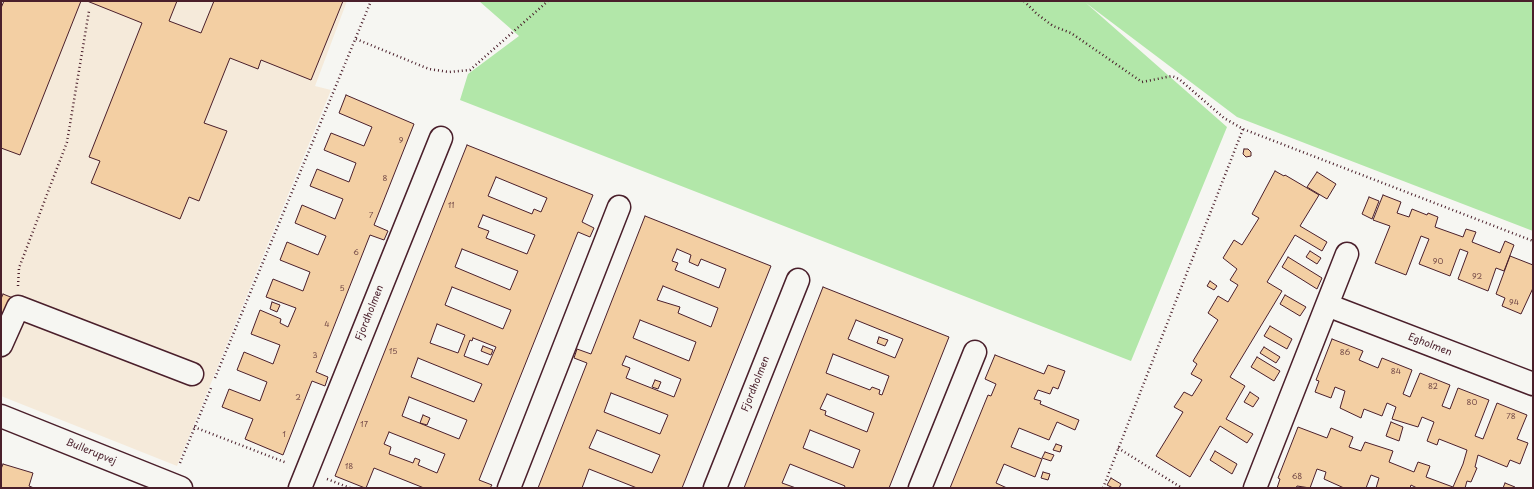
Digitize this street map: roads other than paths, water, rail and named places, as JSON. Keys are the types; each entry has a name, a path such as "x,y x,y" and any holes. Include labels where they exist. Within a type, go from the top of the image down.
{"street":[{"name":"Fjordholmen","path":"303,479 441,138"},
{"path":"509,488 619,207"},
{"path":"1255,488 1347,254"},
{"name":"Fjordholmen","path":"715,488 798,280"},
{"name":"Egholmen","path":"1327,305 1533,384"},
{"path":"1,345 18,307 192,374"},
{"path":"920,488 974,352"},
{"name":"Bullerupvej","path":"1,416 176,486"}]}
